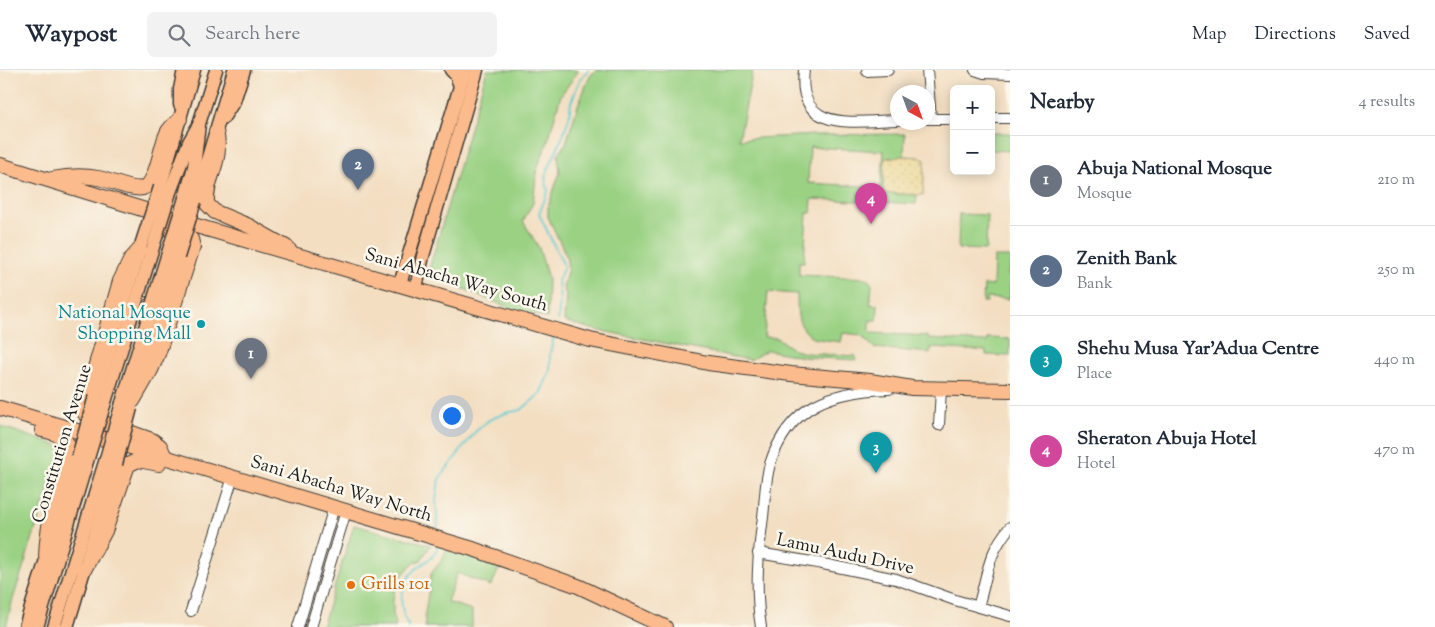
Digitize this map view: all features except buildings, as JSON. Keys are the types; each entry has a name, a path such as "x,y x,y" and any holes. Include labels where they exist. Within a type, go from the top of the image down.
{"highway":[{"path":"48,180 71,176 87,176 140,189 146,187 154,176 167,133 181,115"},
{"path":"217,127 219,150 207,204 215,212 263,232 296,255"},
{"name":"Sani Abacha Way South","path":"0,165 296,255 416,288 590,340 708,363 791,374 870,381 912,388 1010,390"},
{"path":"102,196 112,206 187,236 192,242 158,354 151,370 129,404"},
{"path":"145,247 131,259 120,282 83,410 87,417 152,440 160,446 165,457"},
{"name":"Sani Abacha Way North","path":"0,408 474,550 578,586 665,627"},
{"path":"0,413 7,418 56,434 68,443 69,452 62,509 47,536 46,557"},
{"path":"84,570 99,544 100,518 125,470 132,462 144,460 203,477 233,477"}],"main road":[{"path":"181,115 180,89 184,70"},
{"name":"Constitution Avenue","path":"165,190 181,115 194,70"},
{"name":"Constitution Avenue","path":"190,200 199,124 216,70"},
{"name":"Constitution Avenue","path":"54,627 100,518 110,463 190,200 217,127 234,70"},
{"path":"217,127 234,101 244,70"},
{"path":"451,70 456,75 460,86"},
{"path":"400,284 465,70"},
{"path":"416,288 423,256 477,70"},
{"name":"Constitution Avenue","path":"37,627 62,509 83,458 145,247 165,190 199,124"},
{"path":"25,627 46,557"},
{"path":"67,627 84,570"}],"street":[{"path":"804,70 803,94 808,105 817,114 828,119 850,121 890,120"},
{"path":"867,71 888,70"},
{"path":"927,70 928,85"},
{"path":"975,70 984,73 1010,74"},
{"path":"995,118 1010,118"},
{"path":"935,119 950,119"},
{"path":"761,627 757,591 758,554 770,465 788,427 804,412 827,398 874,389 912,388"},
{"path":"939,424 941,389"},
{"path":"191,611 233,477"},
{"path":"298,627 340,509"},
{"path":"311,627 340,509"},
{"path":"978,607 986,569 992,552 1010,527"},
{"name":"Lamu Audu Drive","path":"758,554 818,563 896,579 1010,616"}],"green space":[{"path":"487,70 579,70 561,95 547,144 537,168 533,203 523,221 539,248 548,279 547,318 510,308 435,277 430,266"},
{"path":"597,70 753,70 739,139 813,135 905,134 904,156 894,158 883,193 917,195 916,204 812,199 811,213 807,213 804,262 799,262 799,275 867,278 872,285 870,304 878,305 877,320 870,320 870,333 928,336 928,339 987,342 988,338 1010,339 1010,356 986,355 986,351 931,348 930,353 874,348 861,335 843,333 841,342 812,338 798,318 797,294 768,292 764,337 777,338 794,350 806,353 856,356 856,360 804,357 767,350 750,360 592,329 564,321 566,294 563,288 568,268 566,255 548,217 548,207 560,172 558,155 566,143 578,105 590,76","holes":["810,147 884,151 881,187 808,183"]},
{"path":"995,133 1010,133 1010,151 995,150"},
{"path":"959,214 987,215 986,250 958,249"},
{"path":"994,257 1010,257 1008,276 1010,278 1010,299 987,298 987,302 983,302 984,285 993,286"},
{"path":"0,426 62,447 12,602 6,627 0,627"},
{"path":"354,525 431,545 421,560 412,564 396,583 393,599 393,616 396,627 322,627"},
{"path":"446,550 501,565 491,586 457,573 447,602 472,610 472,627 425,627 425,613 431,574 442,560"}],"sand":[{"path":"919,157 925,160 923,195 883,193 885,158"}],"waterway":[{"path":"558,320 560,300 558,281 564,266 539,214 548,191 545,177 569,118 571,102 580,80 588,70"},
{"path":"438,529 436,500 439,479 475,432 489,420 506,413 521,410 540,394 550,371 550,353 554,336"},
{"path":"409,627 403,613 403,590 410,576 431,558 438,546"}],"place":[{"name":"Zenith Bank","path":"358,190"},
{"name":"Sheraton Abuja Hotel","path":"871,224"},
{"name":"National Mosque Shopping Mall","path":"201,324"},
{"name":"Abuja National Mosque","path":"251,379"},
{"name":"Shehu Musa Yar’Adua Centre","path":"876,473"},
{"name":"Grills 101","path":"351,585"}]}
